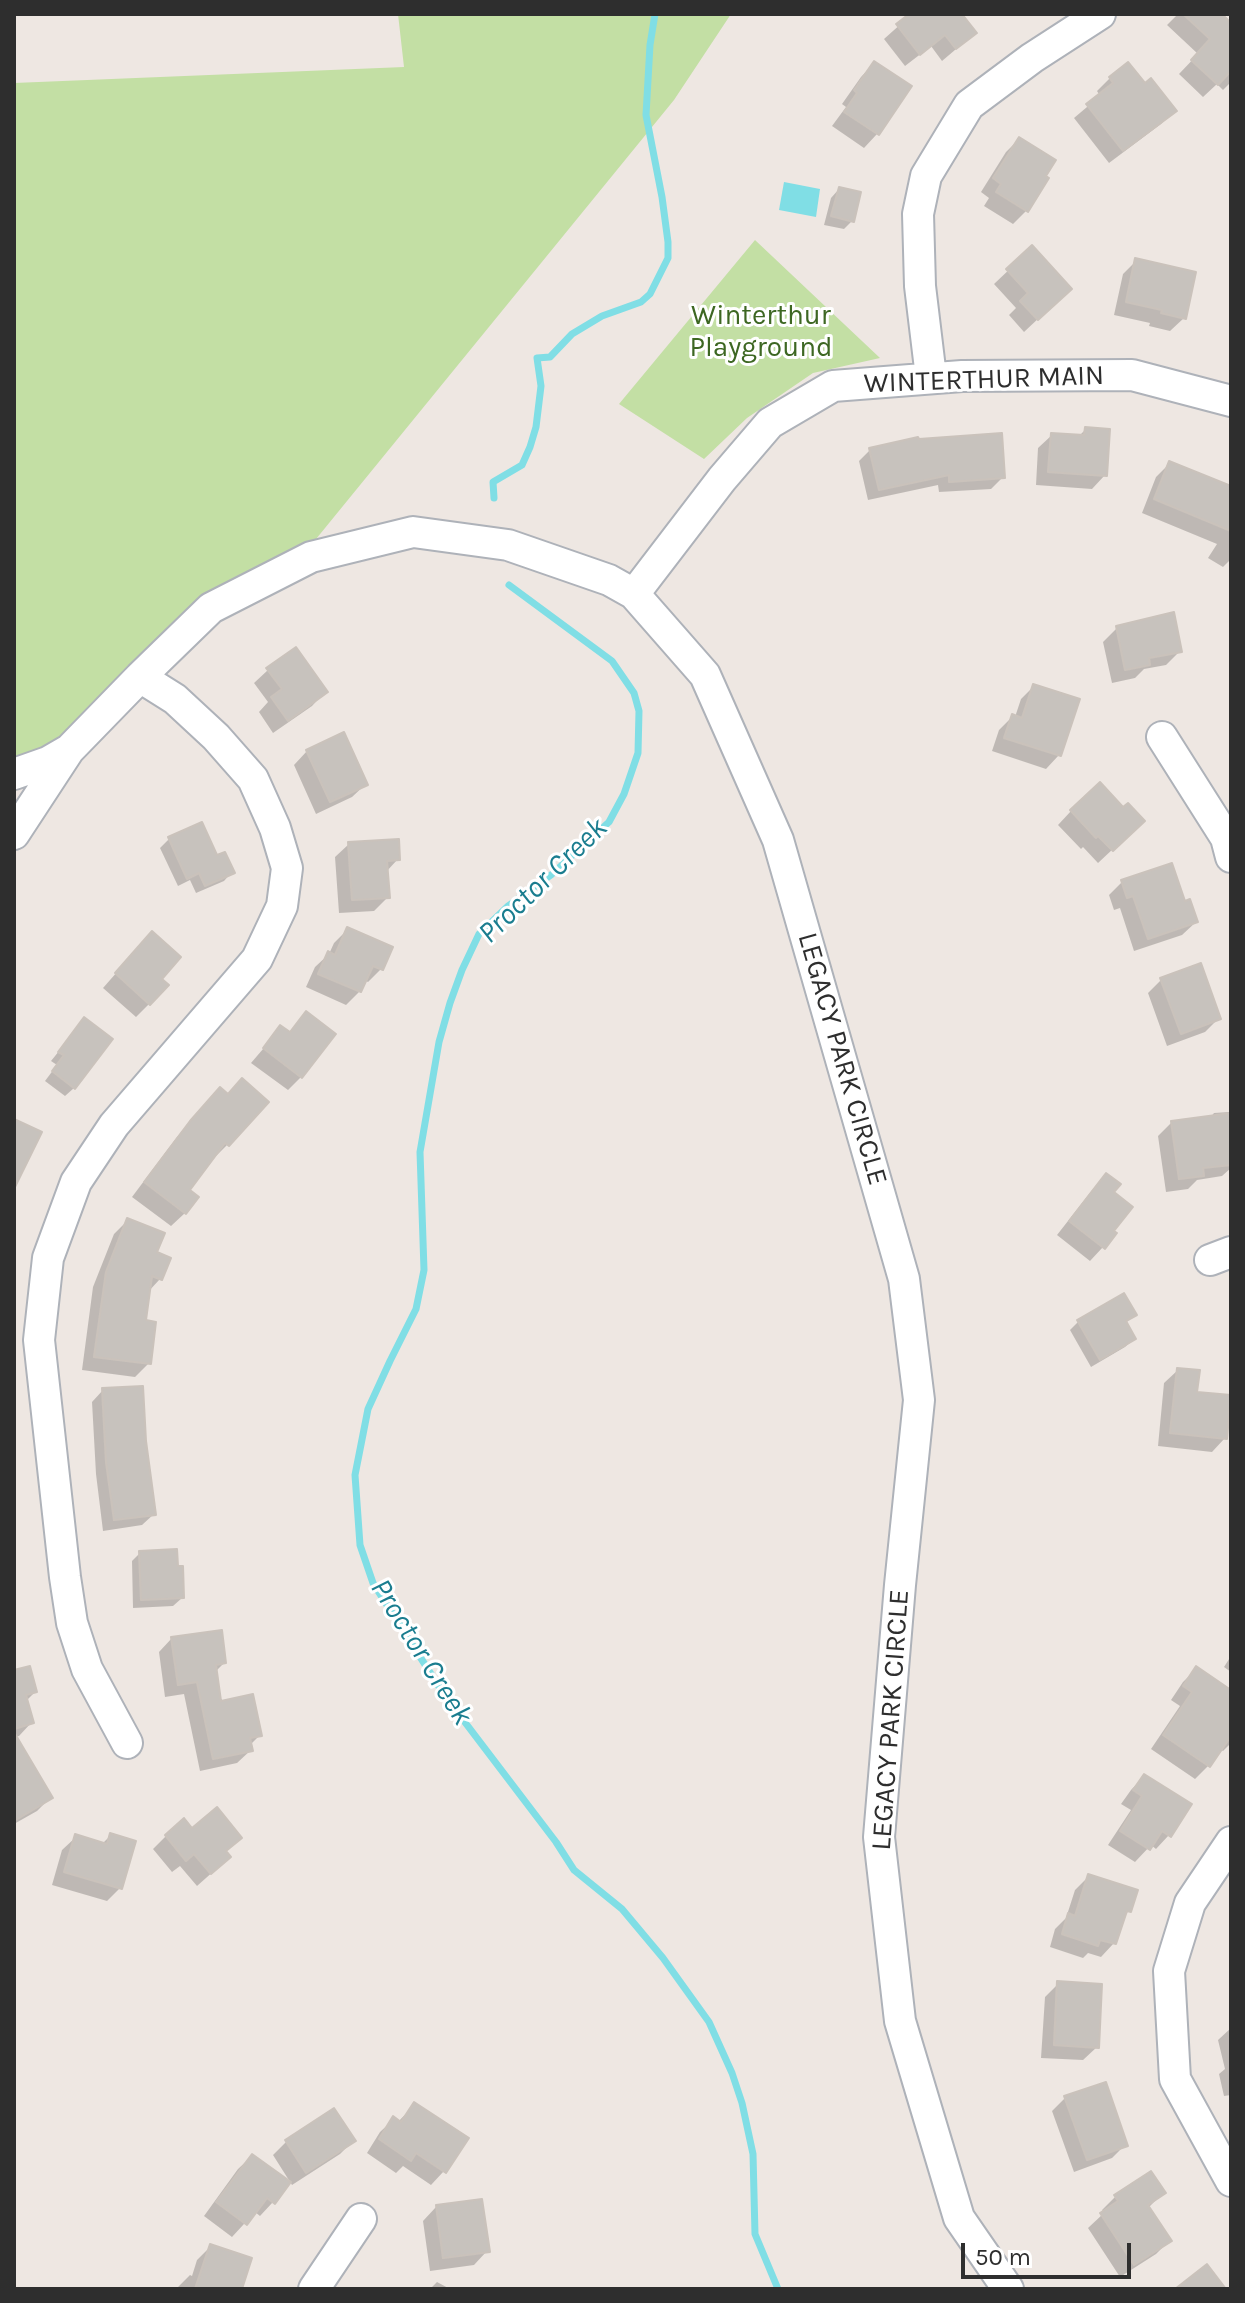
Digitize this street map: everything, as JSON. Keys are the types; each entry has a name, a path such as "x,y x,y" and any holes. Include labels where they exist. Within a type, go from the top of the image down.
{"street":[{"path":"931,377 920,286 918,214 926,176 969,105 1032,58 1100,14"},
{"name":"WINTERTHUR MAIN","path":"634,594 722,479 770,423 833,386 931,377 1132,375 1231,401"},
{"name":"LEGACY PARK CIRCLE","path":"14,834 69,750 211,608 311,557 413,532 508,545 609,580 634,594 705,675 778,840 904,1279 919,1400 879,1837 900,2021 959,2218 1008,2289"},
{"path":"127,1743 87,1669 72,1623 39,1340 48,1258 76,1182 114,1125 257,959 282,906 287,868 275,828 253,779 216,737 175,699 140,677"},
{"path":"1162,737 1226,838 1231,857"},
{"path":"14,774 48,762 69,750"},
{"path":"1231,1842 1190,1903 1169,1971 1175,2079 1231,2181"},
{"path":"314,2289 361,2219"}],"green space":[{"path":"398,14 731,14 674,100 303,555 147,661 14,793 14,83 404,67"},
{"name":"Winterthur Playground","path":"755,240 880,358 813,373 747,418 704,459 619,404"}],"water":[{"path":"784,182 820,189 816,217 779,210"}],"building":[{"path":"909,14 962,14 977,33 956,49 945,35 920,55 896,24"},
{"path":"1183,14 1222,14 1231,23 1231,71 1218,85 1191,60 1210,39"},
{"path":"874,61 912,86 879,135 844,112 857,93 854,90"},
{"path":"1128,62 1145,83 1151,78 1177,111 1123,151 1086,104 1113,83 1109,77"},
{"path":"1019,137 1056,160 1028,212 996,192 1001,184 993,178"},
{"path":"839,187 861,192 854,222 831,216"},
{"path":"1032,245 1072,289 1038,320 1020,301 1028,293 1006,269"},
{"path":"1135,258 1196,272 1186,319 1126,302"},
{"path":"1085,427 1110,429 1107,476 1048,472 1051,433 1084,435"},
{"path":"1002,433 1005,478 949,482 949,475 879,490 869,448 918,437"},
{"path":"1169,461 1231,486 1231,531 1154,499"},
{"path":"1174,612 1182,652 1149,658 1150,665 1125,670 1116,626"},
{"path":"296,647 328,692 288,721 271,697 282,689 266,668"},
{"path":"1033,684 1080,699 1061,756 1004,738 1012,714 1022,718"},
{"path":"344,732 368,785 330,802 306,750"},
{"path":"1100,782 1123,807 1128,803 1145,821 1113,851 1070,810"},
{"path":"202,822 217,855 225,852 235,873 205,886 199,873 187,879 168,837"},
{"path":"399,839 400,860 387,861 390,898 352,900 348,842"},
{"path":"1172,863 1185,901 1190,899 1198,922 1148,939 1133,896 1127,898 1121,880"},
{"path":"347,927 393,947 383,970 373,966 361,992 318,974 328,951 335,955"},
{"path":"152,931 181,957 162,979 169,985 150,1005 115,973"},
{"path":"1201,963 1221,1019 1181,1034 1160,978"},
{"path":"306,1011 336,1034 302,1078 263,1048 280,1025 290,1032"},
{"path":"84,1017 113,1039 75,1089 52,1071 64,1055 58,1052"},
{"path":"242,1078 269,1102 229,1146 225,1143 190,1190 199,1197 186,1214 144,1182 220,1087 228,1094"},
{"path":"1231,1113 1231,1165 1203,1168 1204,1176 1179,1179 1171,1121"},
{"path":"14,1119 42,1132 14,1189"},
{"path":"1106,1173 1121,1184 1114,1192 1133,1207 1114,1231 1117,1233 1105,1249 1069,1221"},
{"path":"127,1218 165,1233 157,1252 171,1258 162,1280 152,1276 146,1320 156,1322 151,1364 94,1357 106,1272"},
{"path":"1124,1293 1137,1315 1126,1321 1136,1339 1100,1360 1077,1320"},
{"path":"1177,1368 1200,1370 1197,1392 1231,1395 1227,1439 1170,1433"},
{"path":"143,1386 146,1441 156,1515 114,1520 106,1462 102,1388"},
{"path":"177,1549 178,1566 183,1566 184,1598 141,1600 139,1551"},
{"path":"222,1630 226,1663 216,1665 221,1701 253,1694 262,1736 250,1738 253,1751 213,1759 197,1682 178,1685 171,1637"},
{"path":"30,1666 37,1692 26,1695 34,1723 14,1729 14,1670"},
{"path":"1196,1666 1231,1690 1231,1736 1210,1767 1163,1735 1192,1692 1183,1686"},
{"path":"14,1732 53,1798 14,1821"},
{"path":"1144,1774 1192,1804 1171,1837 1162,1831 1150,1850 1120,1831 1142,1796 1133,1790"},
{"path":"217,1807 242,1838 226,1851 231,1857 211,1874 194,1854 186,1861 165,1835 184,1818 192,1828"},
{"path":"110,1833 136,1841 122,1889 64,1872 75,1834 107,1844"},
{"path":"1088,1874 1138,1890 1116,1944 1100,1940 1098,1946 1062,1934 1068,1913 1075,1916"},
{"path":"1057,1981 1102,1984 1099,2048 1054,2045"},
{"path":"1106,2082 1128,2146 1087,2160 1064,2096"},
{"path":"414,2102 469,2138 446,2173 416,2153 411,2161 379,2139 393,2116 401,2122"},
{"path":"334,2108 356,2141 306,2173 285,2140"},
{"path":"252,2154 291,2182 275,2204 267,2198 247,2225 216,2202"},
{"path":"1151,2171 1166,2193 1148,2205 1172,2241 1134,2265 1100,2213 1118,2201 1114,2195"},
{"path":"482,2199 490,2252 443,2258 436,2205"},
{"path":"210,2244 252,2258 242,2289 195,2289"},
{"path":"1207,2264 1226,2289 1175,2289"}],"waterway":[{"name":"Proctor Creek","path":"494,498 493,482 522,465 530,447 541,386 537,358 550,357 572,334 602,316 641,302 650,294 668,258 662,197 646,115 655,14"},
{"name":"Proctor Creek","path":"509,585 612,661 634,693 639,711 638,753 624,794 609,822 479,934 450,1003 439,1042 420,1152 424,1270 416,1309 368,1409 355,1475 360,1545 373,1583 445,1696 574,1870 622,1909 663,1958 709,2022 742,2103 753,2154 755,2234 778,2289"}]}
